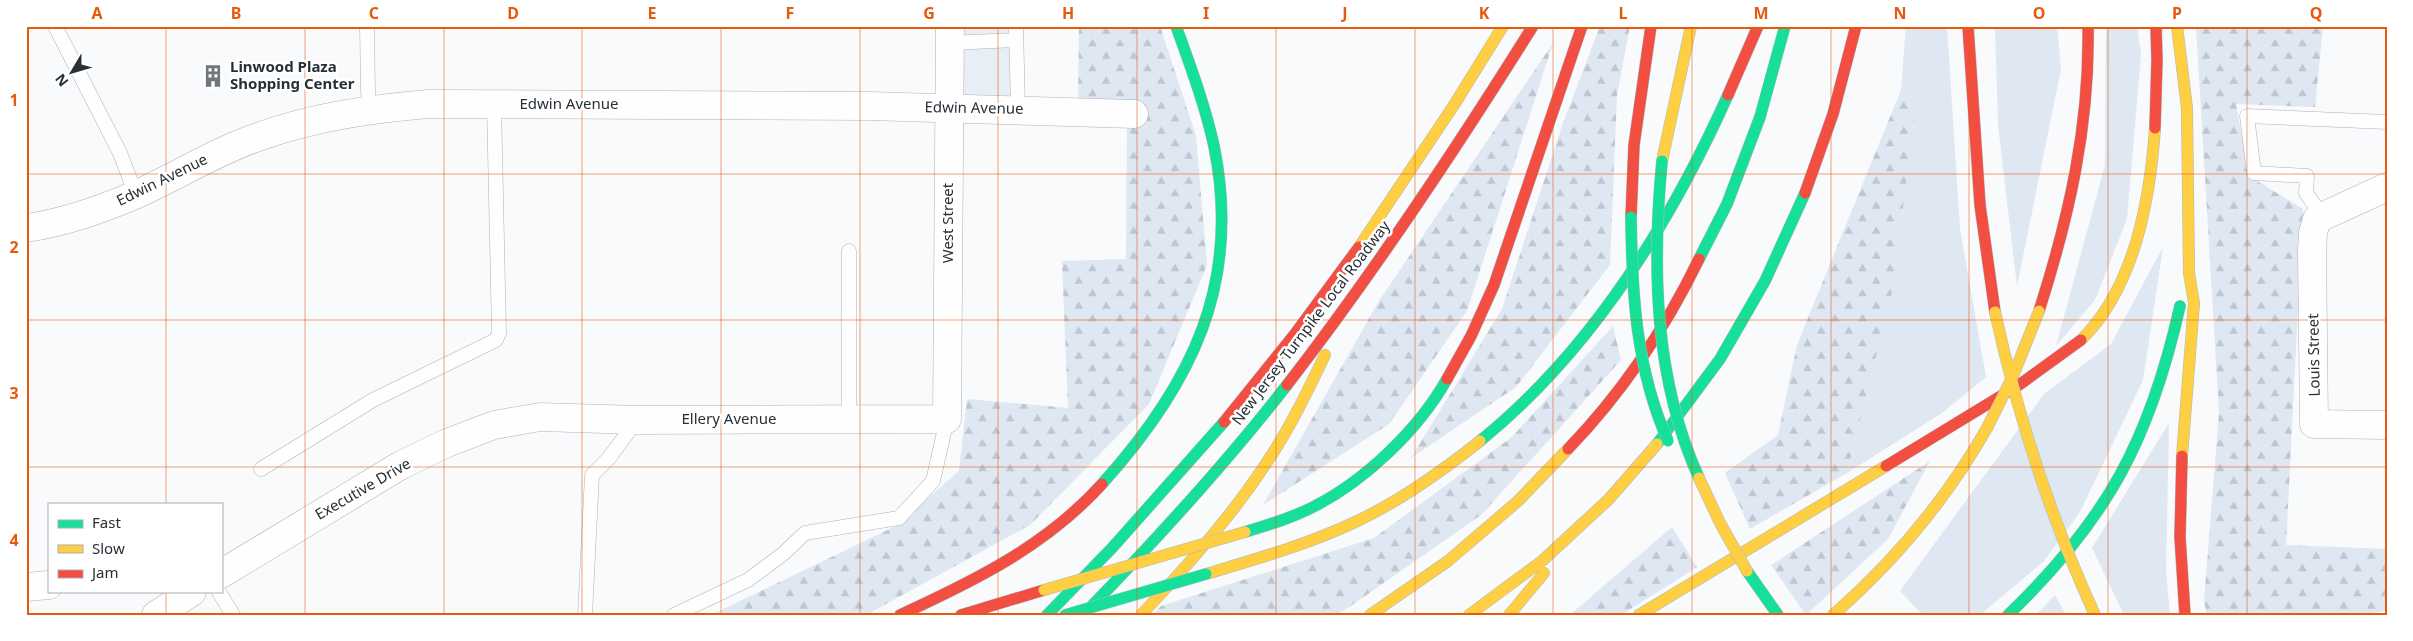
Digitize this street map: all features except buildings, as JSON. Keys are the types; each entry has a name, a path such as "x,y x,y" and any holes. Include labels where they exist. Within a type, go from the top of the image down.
{"highway":[{"path":"900,615 1001,566 1040,539 1075,510 1107,478 1151,423 1176,386 1195,349 1210,312 1217,272 1221,228 1220,186 1213,140 1203,104 1176,26"},
{"path":"1047,615 1126,533 1248,392 1394,196 1448,116 1504,26"},
{"name":"New Jersey Turnpike Local Roadway","path":"1083,615 1152,543 1287,384 1358,291 1448,160 1533,26"},
{"path":"961,615 1245,532 1299,514 1321,503 1359,478 1398,444 1431,404 1475,330 1502,268 1549,120 1582,26"},
{"path":"1651,26 1633,162 1631,256 1636,313 1645,373 1657,415 1673,450"},
{"path":"1691,26 1662,161 1656,214 1655,255 1661,344 1669,387 1680,428 1713,511"},
{"path":"1065,615 1298,545 1374,513 1448,468 1516,412 1545,382 1595,321 1656,233 1708,140 1758,26"},
{"path":"1370,615 1422,580 1505,513 1583,434 1635,367 1680,298 1728,204 1764,108 1785,26"},
{"path":"1509,615 1597,510 1649,456 1682,416 1731,344 1783,249 1823,151 1856,26"},
{"path":"1968,26 1974,160 1987,267 2012,389 2049,502 2096,615"},
{"path":"1835,615 1887,567 1918,533 1956,482 1987,428 2013,376 2039,311 2058,249 2080,146 2087,83 2088,26"},
{"path":"1639,615 2019,385 2071,348 2096,324 2122,282 2134,248 2145,196 2157,108 2156,26"},
{"path":"2177,26 2183,68 2189,150 2189,273 2194,303 2180,530 2185,615"},
{"path":"2008,615 2039,586 2081,538 2105,504 2132,458 2160,387 2189,273"},
{"path":"1141,615 1220,528 1256,478 1286,433 1358,291"},
{"path":"1680,464 1713,511 1739,558 1778,615"},
{"path":"1469,615 1515,582 1597,510"}],"street":[{"name":"West Street","path":"947,419 950,35"},
{"name":"Edwin Avenue","path":"26,228 92,212 136,194 204,159 257,137 313,120 370,109 428,104 850,105 1134,114"},
{"path":"2322,216 2387,187"},
{"name":"Louis Street","path":"2322,216 2317,219 2313,233 2314,424 2387,425"},
{"name":"Ellery Avenue","path":"512,422 540,417 637,420 947,419"},
{"name":"Executive Drive","path":"222,573 401,465 455,440 494,425 512,422"},
{"path":"26,587 48,585"},
{"path":"156,615 189,594"}],"lane":[{"path":"56,26 120,152 136,194"},
{"path":"367,26 370,109"},
{"path":"950,35 1016,33 1018,109"},
{"path":"261,470 373,400 496,340 500,333 494,104"},
{"path":"2322,216 2306,193 2307,176 2254,173 2247,116 2387,122"},
{"path":"848,251 850,419"},
{"path":"674,615 748,580 783,554 806,533 899,518 933,480 947,419"},
{"path":"585,615 592,475 608,458 637,420"},
{"path":"220,594 232,615"}],"shaded area":[{"path":"950,26 1022,26 1022,109 949,108"}],"green space":[{"path":"1079,26 1160,26 1196,136 1207,265 1149,404 1030,525 866,615 711,615 898,525 959,471 967,399 1068,408 1062,261 1126,259 1127,114 1078,111"},
{"path":"1600,26 1630,26 1617,95 1610,265 1516,387 1411,458 1502,309 1563,123"},
{"path":"1906,26 1947,26 1960,229 1986,377 1942,413 1847,473 1892,292 1917,100 1901,90"},
{"path":"1995,26 2057,26 2061,69 2017,286 1998,125"},
{"path":"2106,26 2137,26 2141,54 2127,219 2095,300 2056,346 2105,165"},
{"path":"2196,26 2323,26 2315,107 2236,104 2249,176 2303,209 2286,545 2387,549 2387,611 2354,615 2207,615 2204,601 2219,413"},
{"path":"1553,43 1467,311 1389,424 1263,505 1379,301"},
{"path":"1901,90 1917,100 1892,292 1847,473 1750,529 1725,473 1778,435 1797,345"},
{"path":"2163,247 2143,380 2080,512 2044,561 1980,615 1923,615 1900,591 2044,394 2111,344"},
{"path":"1613,326 1621,360 1481,515 1348,608 1335,615 1152,615 1161,606 1374,538 1512,437"},
{"path":"2169,423 2166,571 2170,615 2124,615 2092,548"},
{"path":"1930,461 1888,539 1806,615 1771,565"},
{"path":"1672,527 1697,567 1621,615 1570,615"},
{"path":"2055,595 2066,615 2036,615"}],"traffic: fast":[{"path":"1102,484 1134,446 1161,408 1184,369 1202,329 1215,287 1221,243 1221,196 1214,146 1202,100 1176,26"},
{"path":"1699,259 1727,204 1760,117 1785,26"},
{"path":"1480,441 1520,406 1557,368 1624,283 1680,191 1728,95"},
{"path":"1662,161 1657,241 1657,282 1660,322 1673,402 1684,440 1699,478"},
{"path":"1657,444 1720,359 1765,281 1805,193"},
{"path":"1631,217 1635,303 1642,359 1657,414 1668,441"},
{"path":"2008,615 2043,580 2072,545 2098,511 2120,475 2138,438 2154,397 2168,354 2180,306"},
{"path":"1245,532 1305,511 1352,483 1406,435 1422,416 1447,379"},
{"path":"1084,614 1137,559 1239,445 1287,385"},
{"path":"1047,615 1112,548 1224,422"},
{"path":"1747,571 1778,615"},
{"path":"1065,615 1206,574"}],"traffic: slow":[{"path":"1359,247 1454,105 1503,26"},
{"path":"1662,161 1691,26"},
{"path":"2177,26 2187,108 2189,273 2194,303 2182,456"},
{"path":"2081,340 2099,319 2115,295 2127,269 2144,213 2153,156 2155,128"},
{"path":"1987,428 2013,376 2039,311"},
{"path":"1995,312 2014,390 2037,466 2064,541 2095,615"},
{"path":"1141,615 1208,540 1255,480 1292,421 1325,355"},
{"path":"1833,615 1878,573 1918,528 1954,480 1987,428"},
{"path":"1206,574 1299,545 1370,515 1419,486 1480,441"},
{"path":"1469,615 1542,561 1609,499 1657,444"},
{"path":"1370,615 1448,561 1518,501 1568,449"},
{"path":"1639,615 1886,466"},
{"path":"1699,478 1720,523 1747,571"},
{"path":"1044,590 1245,532"},
{"path":"1509,615 1544,573"}],"traffic: jam":[{"path":"1287,385 1384,253 1475,118 1533,26"},
{"path":"1447,379 1471,336 1494,285 1582,26"},
{"path":"1631,217 1634,145 1651,26"},
{"path":"1728,95 1758,26"},
{"path":"1805,193 1833,114 1856,26"},
{"path":"1968,26 1980,205 1995,312"},
{"path":"2039,311 2060,241 2076,170 2085,99 2088,63 2088,26"},
{"path":"2155,128 2156,26"},
{"path":"1224,422 1294,335 1359,247"},
{"path":"1568,449 1606,406 1641,359 1672,310 1699,259"},
{"path":"1886,466 2019,385 2081,340"},
{"path":"2182,456 2180,537 2185,615"},
{"path":"900,615 982,575 1033,544 1057,526 1102,484"},
{"path":"961,615 1044,590"}],"place":[{"name":"Linwood Plaza Shopping Center","path":"213,76"}]}
